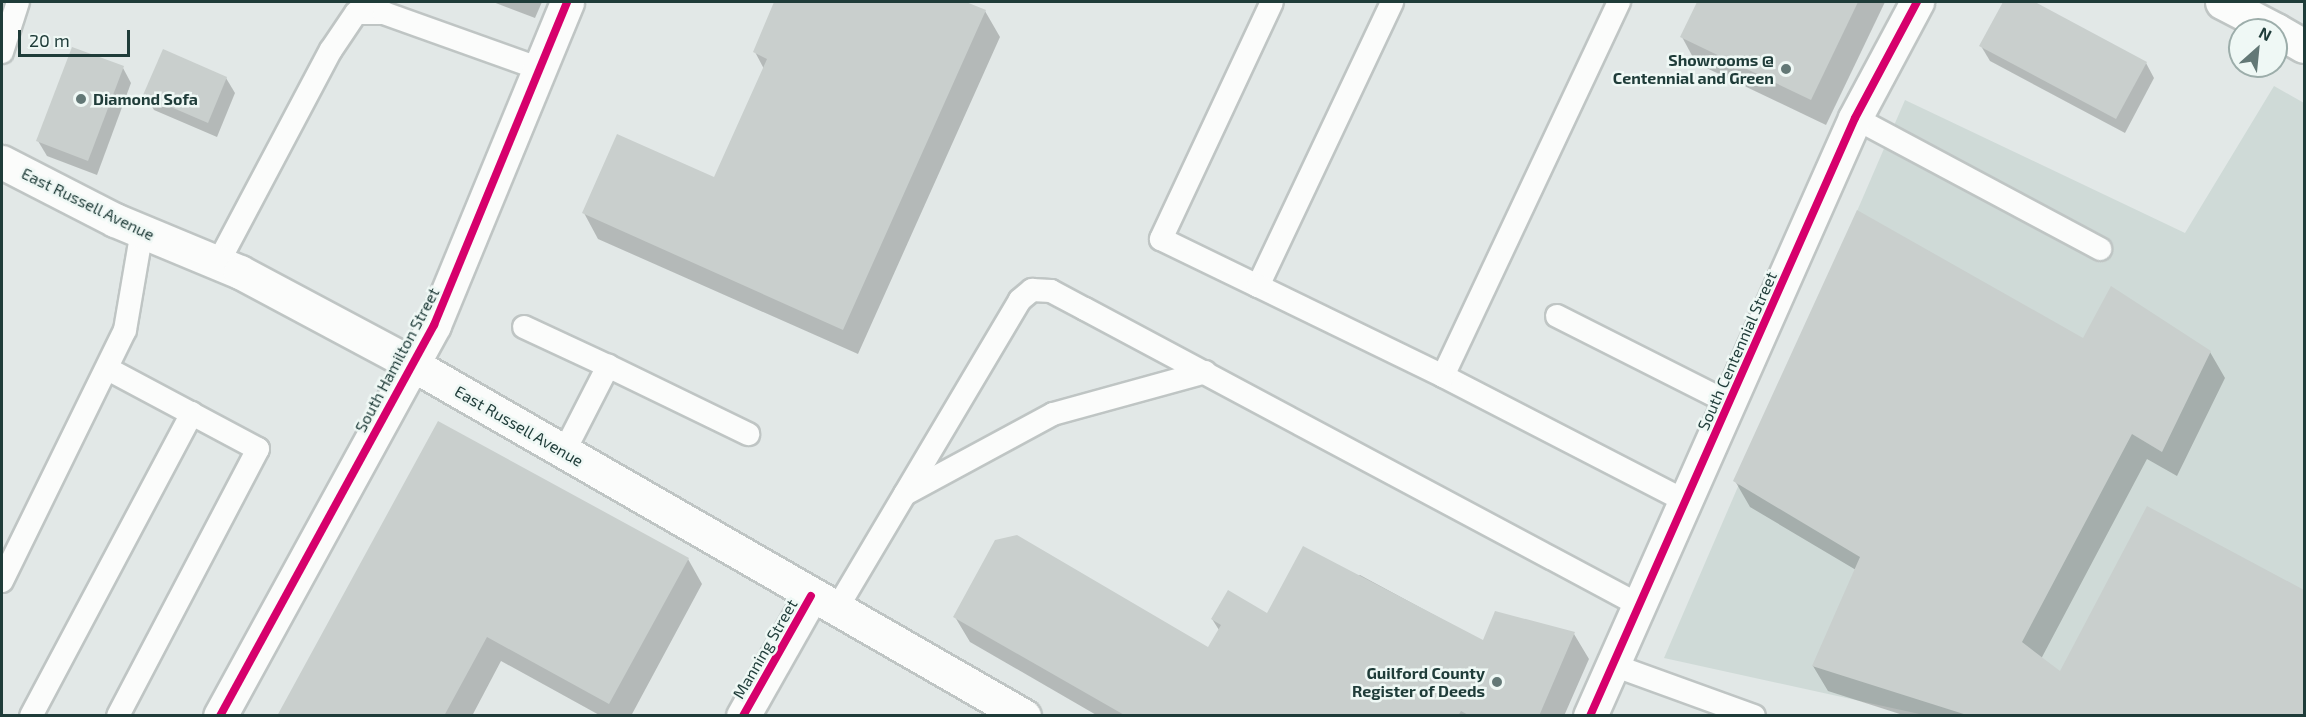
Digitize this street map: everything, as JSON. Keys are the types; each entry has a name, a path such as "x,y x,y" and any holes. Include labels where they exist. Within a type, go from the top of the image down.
{"street":[{"name":"South Hamilton Street","path":"220,716 434,325 567,2"},
{"name":"South Centennial Street","path":"1590,716 1855,118 1917,2"},
{"path":"2222,2 2261,18"},
{"path":"2288,35 2304,46"},
{"name":"East Russell Avenue","path":"2,162 142,231 218,263 412,364 1024,716"},
{"name":"Manning Street","path":"743,716 824,603"}],"lane":[{"path":"2,52 18,2"},
{"path":"1272,2 1161,239 1443,376 1685,501"},
{"path":"1258,286 1392,2"},
{"path":"1443,376 1619,2"},
{"path":"218,263 331,50 356,13 384,14 540,69"},
{"path":"1855,118 2100,249"},
{"path":"2,581 108,369 125,330 142,231"},
{"path":"824,603 904,495 1020,300 1032,290 1051,291 1640,605"},
{"path":"1557,316 1729,403"},
{"path":"524,327 748,434"},
{"path":"564,452 608,366"},
{"path":"108,369 258,449 118,716"},
{"path":"904,495 1053,414 1204,372"},
{"path":"31,716 192,414"},
{"path":"1612,665 1701,708 1754,716"}],"shaded area":[{"path":"2274,86 2304,103 2304,715 1924,715 1664,658 1905,100 2185,233"}],"building":[{"path":"774,2 966,2 986,10 843,330 582,213 617,134 714,177 767,59 753,52"},
{"name":"Showrooms @ Centennial and Green","path":"1697,2 1858,2 1811,100 1680,37"},
{"path":"2003,2 2035,2 2147,62 2116,119 1979,46"},
{"path":"72,47 124,66 88,161 36,141"},
{"path":"163,49 227,77 208,123 143,95"},
{"path":"1857,210 2083,338 2111,286 2211,351 2162,452 2132,434 2022,642 2060,671 2147,506 2304,590 2304,716 1970,716 1812,666 1860,557 1733,481"},
{"path":"438,421 689,558 609,704 487,637 444,716 277,716"},
{"path":"1017,535 1208,647 1221,625 1211,619 1228,590 1267,613 1303,546 1483,640 1495,611 1575,632 1539,716 1470,716 1461,711 1458,716 1126,716 953,617 995,540"}],"cycle path":[{"path":"220,716 434,325 567,2"},
{"path":"1590,716 1855,118 1917,2"},
{"path":"743,716 811,596"}],"place":[{"name":"Showrooms @ Centennial and Green","path":"1786,69"},
{"name":"Diamond Sofa","path":"81,99"},
{"name":"Guilford County Register of Deeds","path":"1497,682"}]}
